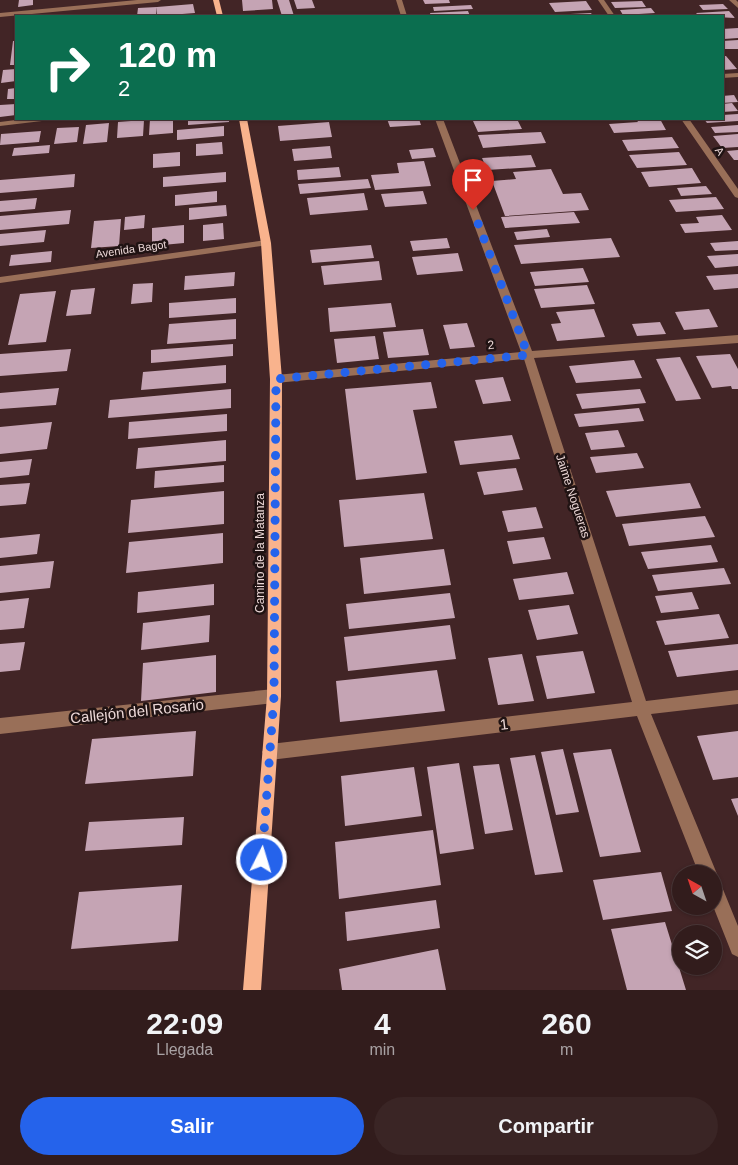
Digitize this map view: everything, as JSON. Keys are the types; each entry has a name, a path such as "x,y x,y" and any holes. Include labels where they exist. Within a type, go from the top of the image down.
{"main road":[{"path":"216,0 220,15"},
{"name":"Camino de la Matanza","path":"243,120 266,243 276,379 274,696 252,990"}],"street":[{"path":"0,15 158,0"},
{"path":"399,0 404,15"},
{"path":"600,0 611,15"},
{"path":"732,0 738,6"},
{"path":"724,76 738,75"},
{"path":"0,124 34,120"},
{"name":"Jaime Nogueras","path":"439,120 528,355 641,708 704,865"},
{"name":"A","path":"686,120 738,195"},
{"name":"Avenida Bagot","path":"0,280 266,243"},
{"name":"2","path":"276,379 528,355 738,339"},
{"name":"Callejón del Rosario","path":"0,726 274,696"},
{"name":"1","path":"270,752 738,697"},
{"path":"722,908 738,948"}],"building":[{"path":"19,0 33,0 33,5 18,7"},
{"path":"242,0 272,0 273,9 243,11"},
{"path":"277,0 289,0 294,15 282,15"},
{"path":"294,0 312,0 315,8 297,9"},
{"path":"423,0 449,0 450,3 425,4"},
{"path":"586,1 592,10 555,12 549,3"},
{"path":"642,1 646,7 615,8 611,2"},
{"path":"193,4 195,13 157,15 157,7"},
{"path":"723,4 728,9 703,10 699,5"},
{"path":"471,5 473,9 434,11 433,7"},
{"path":"157,7 156,15 137,15 138,8"},
{"path":"651,8 655,13 623,15 620,10"},
{"path":"468,11 470,15 431,15 430,13"},
{"path":"729,11 735,18 724,17 724,15 698,15 696,13"},
{"path":"591,13 592,15 550,15"},
{"path":"738,28 738,38 724,39 724,29"},
{"path":"738,40 738,49 724,49 724,41"},
{"path":"13,41 15,41 15,65 10,65"},
{"path":"724,56 726,56 737,69 724,70"},
{"path":"15,69 15,81 1,83 3,70"},
{"path":"15,88 15,99 7,99 8,89"},
{"path":"734,95 738,102 724,103 724,96"},
{"path":"732,103 738,111 724,112 724,104"},
{"path":"15,104 15,115 0,117 0,105"},
{"path":"738,114 738,121 707,123 705,120 724,120 724,115"},
{"path":"144,120 143,136 117,138 118,122"},
{"path":"150,120 173,120 173,133 149,135"},
{"path":"188,120 229,120 229,122 188,125"},
{"path":"387,120 419,120 421,125 390,127"},
{"path":"518,120 522,129 478,132 473,121"},
{"path":"637,120 661,120 666,130 614,133 609,124 638,122"},
{"path":"329,122 332,137 280,141 278,126"},
{"path":"109,123 107,142 83,144 86,125"},
{"path":"738,125 738,132 715,133 711,127"},
{"path":"224,126 224,136 177,140 177,130"},
{"path":"79,127 77,142 54,144 57,128"},
{"path":"41,131 39,142 0,145 1,134"},
{"path":"541,132 546,143 483,148 478,135"},
{"path":"738,134 738,147 722,148 713,136"},
{"path":"672,137 679,148 628,151 622,140"},
{"path":"222,142 223,154 196,156 196,144"},
{"path":"50,145 49,153 12,156 14,148"},
{"path":"330,146 332,158 294,161 292,149"},
{"path":"433,148 436,157 412,159 409,150"},
{"path":"738,150 738,160 734,160 727,151"},
{"path":"180,152 180,166 153,168 153,154"},
{"path":"679,152 687,165 637,168 629,155"},
{"path":"531,155 536,167 487,170 482,158"},
{"path":"424,161 431,186 375,190 371,175 399,173 397,163"},
{"path":"339,167 341,177 298,180 297,170"},
{"path":"692,168 701,183 649,187 641,172"},
{"path":"551,169 563,194 581,193 589,210 505,216 492,181 516,179 513,172"},
{"path":"226,172 226,182 163,187 163,177"},
{"path":"75,174 74,187 0,193 0,180"},
{"path":"368,179 371,188 300,194 298,184"},
{"path":"706,186 712,194 681,196 677,188"},
{"path":"217,191 217,202 175,206 175,195"},
{"path":"423,191 427,204 385,207 381,194"},
{"path":"364,193 368,210 310,215 307,198"},
{"path":"716,197 724,209 676,212 669,200"},
{"path":"37,198 35,209 0,212 0,201"},
{"path":"226,205 227,216 189,220 189,208"},
{"path":"71,210 69,224 0,230 0,216"},
{"path":"574,212 580,223 505,228 501,217"},
{"path":"145,215 144,228 124,230 125,217"},
{"path":"722,215 732,230 685,233 680,224 699,223 696,217"},
{"path":"121,219 119,246 91,248 94,221"},
{"path":"223,223 224,239 203,241 203,225"},
{"path":"184,225 184,243 152,246 152,228"},
{"path":"547,229 550,237 517,240 514,232"},
{"path":"46,230 44,242 0,246 0,234"},
{"path":"447,238 450,248 413,251 410,241"},
{"path":"611,238 620,257 521,264 514,245"},
{"path":"738,241 738,250 715,251 710,243"},
{"path":"371,245 374,258 312,263 310,250"},
{"path":"52,251 51,262 9,266 11,255"},
{"path":"458,253 463,271 417,275 412,257"},
{"path":"738,254 738,266 715,268 707,256"},
{"path":"379,261 382,280 324,285 321,266"},
{"path":"583,268 589,282 535,286 530,272"},
{"path":"235,272 234,286 184,290 185,276"},
{"path":"738,274 738,288 714,290 706,276"},
{"path":"153,283 152,302 131,304 133,284"},
{"path":"587,285 595,304 541,308 534,289"},
{"path":"95,288 91,314 66,316 71,290"},
{"path":"56,291 46,342 8,345 20,294"},
{"path":"236,298 236,313 169,318 169,303"},
{"path":"391,303 396,327 330,332 328,308"},
{"path":"594,309 605,337 557,341 551,324 561,323 556,312"},
{"path":"709,309 718,327 684,330 675,312"},
{"path":"236,319 236,339 167,344 169,324"},
{"path":"660,322 666,334 637,336 632,324"},
{"path":"467,323 475,347 450,349 443,325"},
{"path":"423,329 429,355 388,358 383,332"},
{"path":"375,336 379,359 337,363 334,339"},
{"path":"233,344 233,356 151,363 151,350"},
{"path":"71,349 67,371 0,376 0,354"},
{"path":"730,354 738,369 738,389 732,389 731,386 712,388 696,356"},
{"path":"680,357 701,399 676,401 656,359"},
{"path":"634,360 642,378 576,383 569,366"},
{"path":"226,365 226,383 141,390 143,372"},
{"path":"503,377 511,401 483,404 475,380"},
{"path":"431,382 437,408 413,410 427,473 356,480 345,389"},
{"path":"59,388 56,405 0,409 0,393"},
{"path":"231,389 231,408 108,418 110,400"},
{"path":"640,389 646,403 582,409 576,394"},
{"path":"639,408 644,421 579,427 574,414"},
{"path":"227,414 227,431 128,439 129,422"},
{"path":"52,422 47,449 0,454 0,427"},
{"path":"618,430 625,447 591,450 585,433"},
{"path":"512,435 520,459 460,465 454,441"},
{"path":"226,440 226,461 136,469 138,448"},
{"path":"637,453 644,468 596,473 590,457"},
{"path":"32,459 29,475 0,478 0,462"},
{"path":"224,465 224,482 154,488 155,471"},
{"path":"516,468 523,490 484,495 477,472"},
{"path":"30,483 26,504 0,506 0,485"},
{"path":"690,483 701,508 616,517 606,491"},
{"path":"224,491 224,524 128,533 131,500"},
{"path":"424,493 433,539 344,547 339,500"},
{"path":"536,507 543,528 508,532 502,511"},
{"path":"705,516 715,537 629,546 622,524"},
{"path":"223,533 223,563 126,573 129,542"},
{"path":"40,534 37,554 0,558 0,538"},
{"path":"544,537 551,559 513,564 507,541"},
{"path":"711,545 718,562 648,569 641,552"},
{"path":"444,549 451,585 364,594 360,558"},
{"path":"54,561 50,588 0,593 0,566"},
{"path":"724,568 731,584 658,591 652,575"},
{"path":"567,572 574,594 519,600 513,579"},
{"path":"214,584 214,605 137,613 138,592"},
{"path":"692,592 699,609 661,613 655,596"},
{"path":"450,593 455,618 349,629 346,604"},
{"path":"29,598 24,628 0,630 0,601"},
{"path":"569,605 578,634 537,640 528,610"},
{"path":"719,614 729,638 665,645 656,621"},
{"path":"210,615 209,642 141,650 143,623"},
{"path":"450,625 456,659 348,671 344,637"},
{"path":"25,642 20,670 0,672 0,644"},
{"path":"738,644 738,670 677,677 668,651"},
{"path":"583,651 595,693 547,699 536,656"},
{"path":"522,654 534,701 498,705 488,658"},
{"path":"216,655 216,692 141,701 143,663"},
{"path":"437,670 445,711 340,722 336,681"},
{"path":"196,731 193,776 85,784 92,739"},
{"path":"738,731 738,777 713,780 697,736"},
{"path":"563,749 579,812 556,815 541,752"},
{"path":"611,749 641,852 600,857 573,753"},
{"path":"535,755 563,872 535,875 510,758"},
{"path":"459,763 474,849 440,854 427,767"},
{"path":"499,764 513,830 485,834 473,766"},
{"path":"414,767 422,816 345,826 341,776"},
{"path":"738,798 738,816 731,799"},
{"path":"184,817 182,845 85,851 89,822"},
{"path":"433,830 441,885 339,899 335,842"},
{"path":"661,872 672,911 603,920 593,880"},
{"path":"182,885 178,941 71,949 79,892"},
{"path":"436,900 440,928 347,941 345,912"},
{"path":"665,922 672,945 672,975 681,975 686,990 627,990 611,929"},
{"path":"438,949 446,990 342,990 339,969"}],"route":[{"path":"262,860 274,696 276,379 528,355 473,210"}]}
